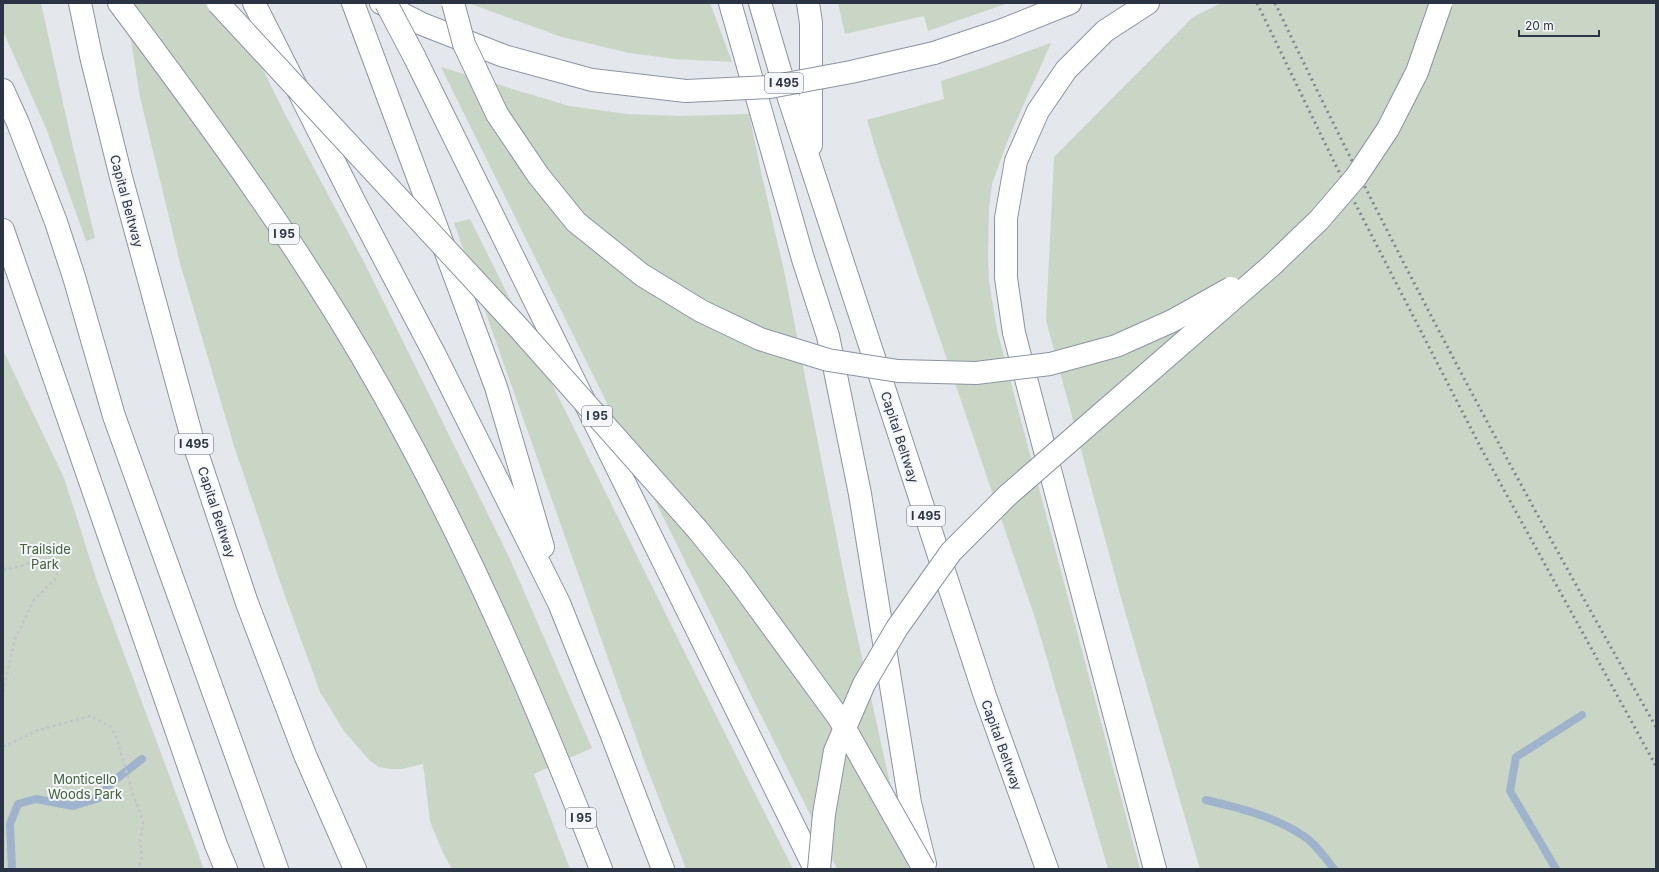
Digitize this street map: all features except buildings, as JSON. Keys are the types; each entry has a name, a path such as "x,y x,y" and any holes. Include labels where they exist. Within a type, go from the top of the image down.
{"highway":[{"name":"Capital Beltway","path":"80,3 91,56 121,176 192,438 250,610 305,755 355,869"},
{"name":"I 95","path":"119,3 178,81 265,205 326,297 380,387 429,479 496,616 561,766 601,869"},
{"name":"I 95","path":"218,3 517,326 707,541 736,577 839,718 925,869"},
{"path":"254,3 355,203 435,355 559,603 663,869"},
{"path":"353,3 496,388 559,603"},
{"path":"380,3 422,24 504,56 592,80 686,91 770,87 851,72 934,53 1000,31 1070,3"},
{"path":"386,3 414,56 815,869"},
{"path":"453,3 464,44 497,114 538,175 576,222 642,275 701,311 760,339 828,360 898,370 976,373 1050,364 1116,346 1165,324 1271,266"},
{"path":"730,3 803,259 828,336 860,494 910,803 925,869"},
{"name":"Capital Beltway","path":"760,3 780,71 985,696 1046,869"},
{"path":"808,3 812,23 810,162"},
{"path":"1148,3 1105,30 1066,70 1038,111 1016,161 1006,218 1006,278 1014,333 1155,869"},
{"path":"819,869 824,814 835,751 864,684 897,628 951,552 1008,495 1271,266 1319,220 1356,177 1388,129 1417,72 1441,3"},
{"path":"3,90 18,123 56,222 74,277 114,416 276,869"},
{"path":"3,230 213,837 226,869"}],"path":[{"path":"3,569 11,570 49,558 56,561 57,577 34,600 15,639 3,692"},
{"path":"3,747 36,731 90,716 110,726 116,737 143,824 140,840 142,857 138,869"}],"green space":[{"path":"3,3 41,3 95,238 86,241 46,128 3,31"},
{"path":"125,3 230,3 284,112 364,262 509,557 592,748 534,774 570,869 452,869 442,851 430,821 423,764 402,769 390,769 379,767 370,761 344,731 320,692 280,582 234,446 180,263 140,97"},
{"path":"468,3 710,3 732,62 675,59 629,53 562,37"},
{"path":"838,3 1008,3 928,31 924,16 845,34"},
{"path":"1221,3 1656,3 1656,869 1200,869 1121,598 1046,320 1054,157 1193,17"},
{"path":"1051,43 1007,142 992,184 989,209 989,281 997,330 1140,869 1108,869 1036,621 880,163 867,120 944,99 941,81"},
{"path":"441,67 569,106 627,114 681,116 749,114 785,275 847,590 909,869 837,869"},
{"path":"470,219 793,869 686,869 644,760 454,223"},
{"name":"Monticello Woods Park","path":"3,350 64,478 98,584 204,869 3,869"}],"waterway":[{"path":"1556,869 1510,791 1516,757 1582,715"},
{"path":"12,869 10,824 18,804 36,799 73,806 99,798 111,783 142,759"},
{"path":"1206,800 1257,814 1294,830 1313,843 1334,869"}],"railway":[{"path":"1257,3 1338,170 1482,450 1656,766"},
{"path":"1275,3 1319,95 1411,278 1507,459 1656,727"}],"park label":[{"name":"Trailside Park","path":"45,556"}]}
